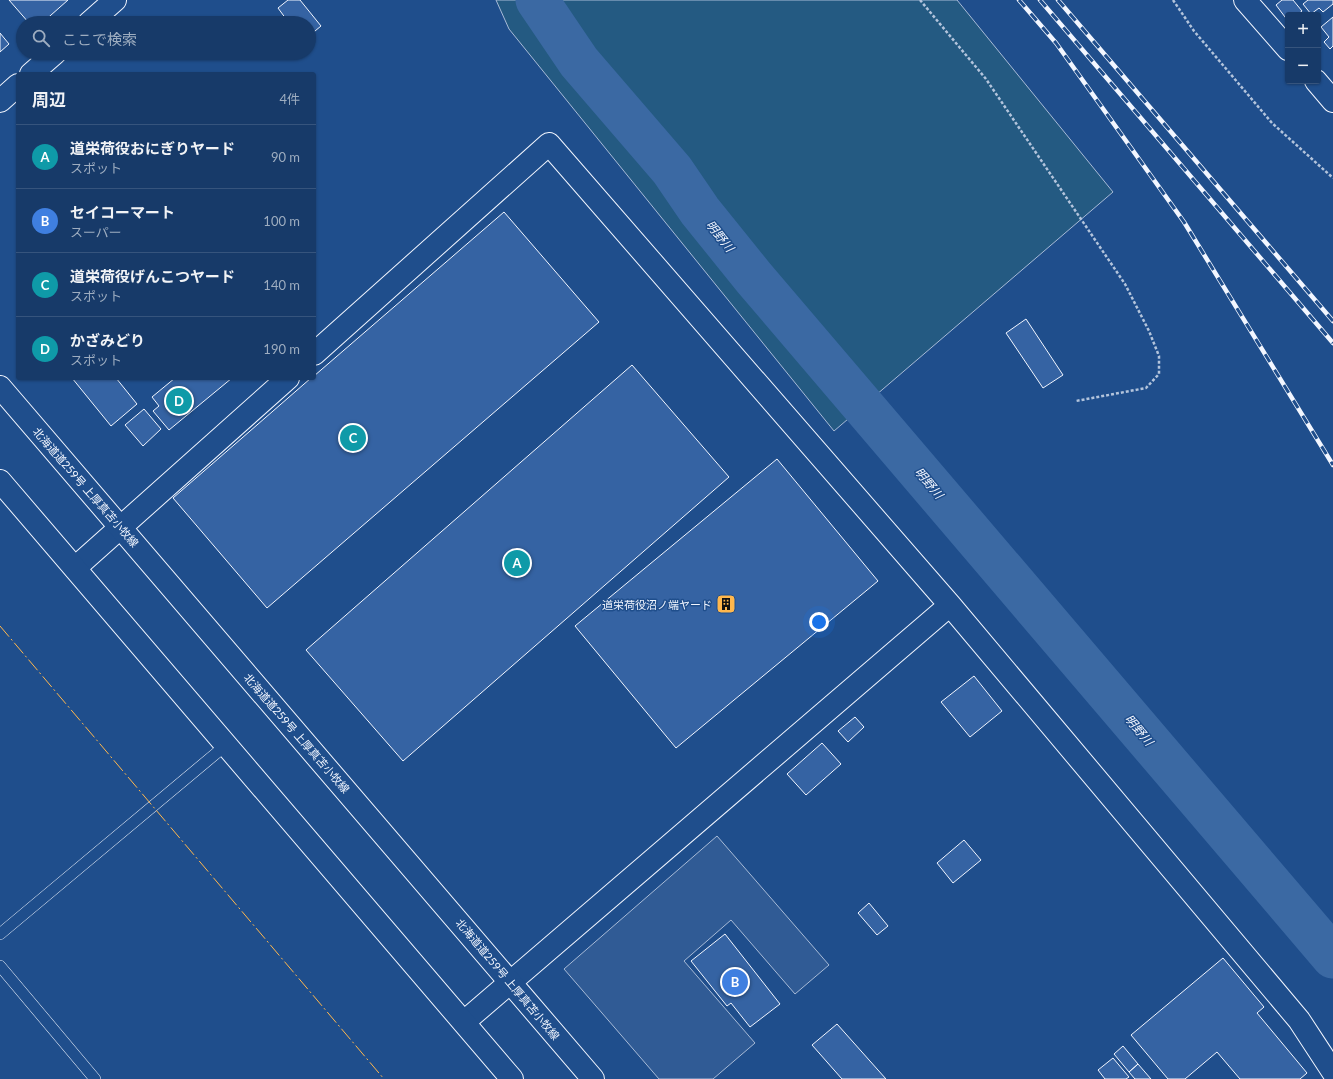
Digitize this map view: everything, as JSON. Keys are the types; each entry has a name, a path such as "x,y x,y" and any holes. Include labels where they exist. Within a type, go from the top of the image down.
{"street":[{"path":"97,16 115,0"},
{"path":"1245,0 1287,48"},
{"path":"33,72 47,60"},
{"path":"1319,84 1333,101"},
{"path":"0,101 16,87"},
{"path":"316,352 549,144 950,605 1299,1020 1333,1072"},
{"path":"74,568 286,380"},
{"name":"北海道道259号 上厚真苫小牧線","path":"0,388 593,1079"},
{"path":"0,481 512,1079"},
{"path":"464,1022 950,605"}],"lane":[{"path":"0,934 226,745"},
{"path":"0,966 95,1079"}],"path":[{"path":"920,0 986,79 1125,284 1157,350 1159,356 1159,374 1146,388 1076,401"},
{"path":"1173,0 1194,31 1272,123 1333,178"}],"shaded area":[{"path":"496,0 957,0 1113,192 834,431 509,29"},
{"path":"717,836 829,965 795,994 731,920 684,961 755,1043 713,1079 659,1079 564,969"}],"building":[{"path":"9,0 68,0 50,16 23,16"},
{"path":"288,0 300,0 313,16 284,16 278,8"},
{"path":"1282,0 1293,0 1302,11 1285,12 1285,17 1276,5"},
{"path":"1308,0 1333,0 1333,4 1323,12 1319,8 1314,12 1309,12 1303,4"},
{"path":"1333,17 1333,46 1330,49 1324,42 1329,37 1321,27"},
{"path":"316,20 321,26 316,30"},
{"path":"0,33 9,44 0,52"},
{"path":"504,212 599,322 267,608 173,498 309,380 316,380 316,374"},
{"path":"1026,319 1063,375 1043,388 1006,333"},
{"path":"632,365 729,477 403,761 306,650"},
{"path":"74,380 118,380 137,404 111,426"},
{"path":"173,380 230,380 169,430 153,411 159,406 152,397"},
{"path":"144,409 161,429 143,446 125,425"},
{"name":"道栄荷役沼ノ端ヤード","path":"777,459 878,581 676,748 575,626"},
{"path":"974,676 1002,711 970,737 941,702"},
{"path":"855,717 864,727 848,742 838,731"},
{"path":"822,743 841,764 806,795 787,774"},
{"path":"964,840 981,860 953,883 937,863"},
{"path":"869,903 888,926 877,935 858,913"},
{"path":"725,934 780,1004 750,1027 731,1003 727,1006 691,961"},
{"path":"1223,958 1264,1007 1257,1013 1307,1073 1300,1079 1240,1079 1217,1052 1185,1079 1168,1079 1131,1035"},
{"path":"837,1024 886,1079 842,1079 812,1045"},
{"path":"1123,1046 1138,1064 1129,1072 1114,1054"},
{"path":"1113,1058 1129,1077 1126,1079 1105,1079 1098,1070"},
{"path":"1138,1064 1151,1079 1135,1079 1129,1072"}],"waterway":[{"name":"明野川","path":"537,0 579,62 672,170 700,211 754,278 1333,957"}],"railway":[{"path":"1019,0 1056,43 1184,222 1333,465"},
{"path":"1040,0 1333,343"},
{"path":"1058,0 1333,321"}],"power":[{"path":"0,626 384,1079"}],"place":[{"name":"かざみどり","path":"179,401"},
{"name":"道栄荷役げんこつヤード","path":"353,438"},
{"name":"道栄荷役おにぎりヤード","path":"517,563"},
{"name":"道栄荷役沼ノ端ヤード","path":"726,604"},
{"name":"セイコーマート","path":"735,982"}]}
